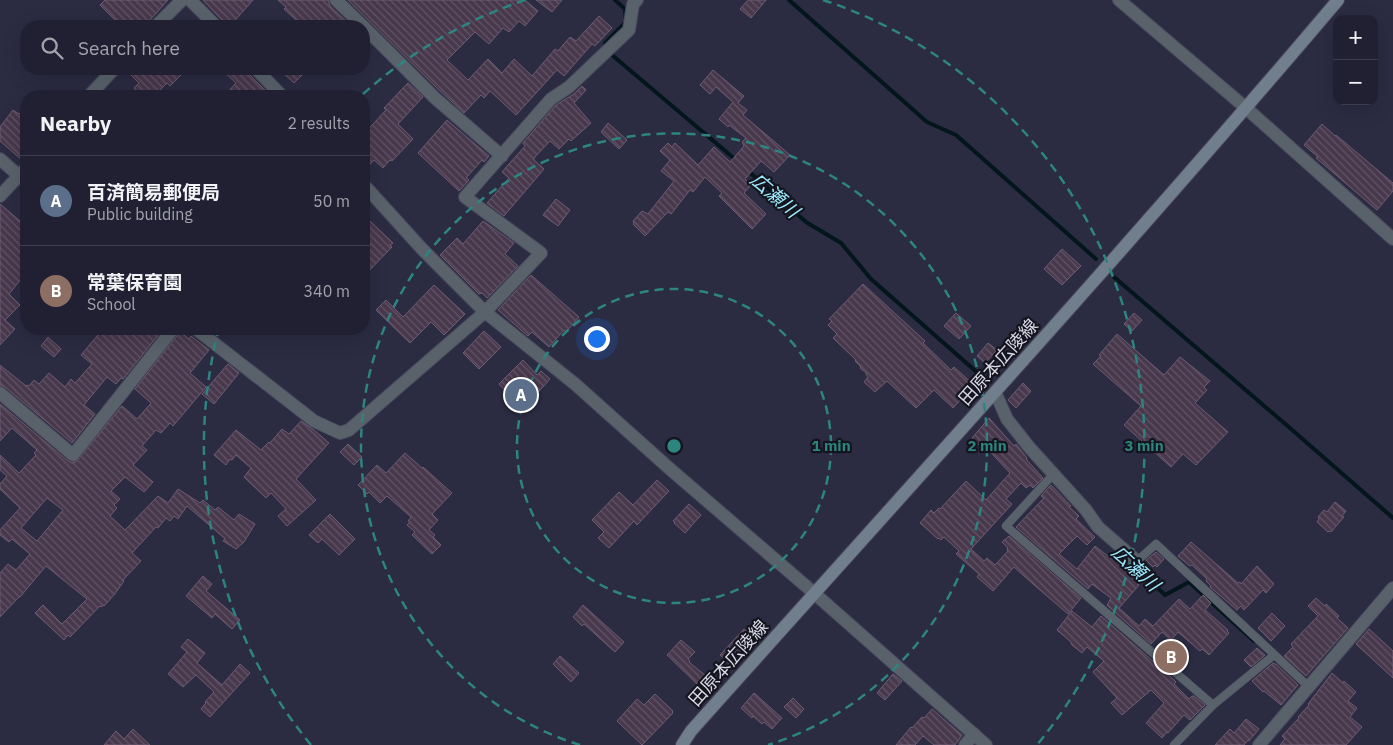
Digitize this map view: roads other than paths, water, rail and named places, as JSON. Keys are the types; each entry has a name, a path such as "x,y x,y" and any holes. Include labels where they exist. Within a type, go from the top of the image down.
{"main road":[{"name":"田原本広陵線","path":"682,745 691,730 995,392 1246,108 1338,0"}],"street":[{"path":"336,0 356,20"},
{"path":"204,335 314,421 340,433 349,430 485,312 540,253 465,197 551,99 569,87 629,30 633,4 637,0"},
{"path":"1119,0 1246,108 1393,239"},
{"path":"162,20 182,1 208,20"},
{"path":"370,34 435,98 502,156"},
{"path":"95,90 108,75"},
{"path":"262,75 276,90"},
{"path":"0,159 20,172"},
{"path":"0,196 20,178"},
{"path":"370,192 423,250 485,312 574,384 986,745"},
{"path":"0,393 73,455 168,335"},
{"path":"995,392 1007,419 1050,477 1086,510 1098,527 1137,561"},
{"path":"1260,745 1393,588"},
{"path":"965,745 974,734"}],"lane":[{"path":"1050,477 1006,526 1213,705"},
{"path":"1137,561 1156,544 1272,657 1309,686"},
{"path":"1174,745 1213,705 1272,657"}],"waterway":[{"name":"広瀬川","path":"615,0 625,9 626,22 605,43 612,55 736,160"},
{"name":"広瀬川","path":"789,0 927,122 956,135 1096,259"},
{"name":"広瀬川","path":"747,170 806,222 841,243 871,279 988,382"},
{"name":"広瀬川","path":"1114,277 1393,518"},
{"name":"広瀬川","path":"1132,564 1165,595 1189,582 1254,641"}],"place":[{"name":"百済簡易郵便局","path":"521,395"},
{"name":"常葉保育園","path":"1171,657"}]}
